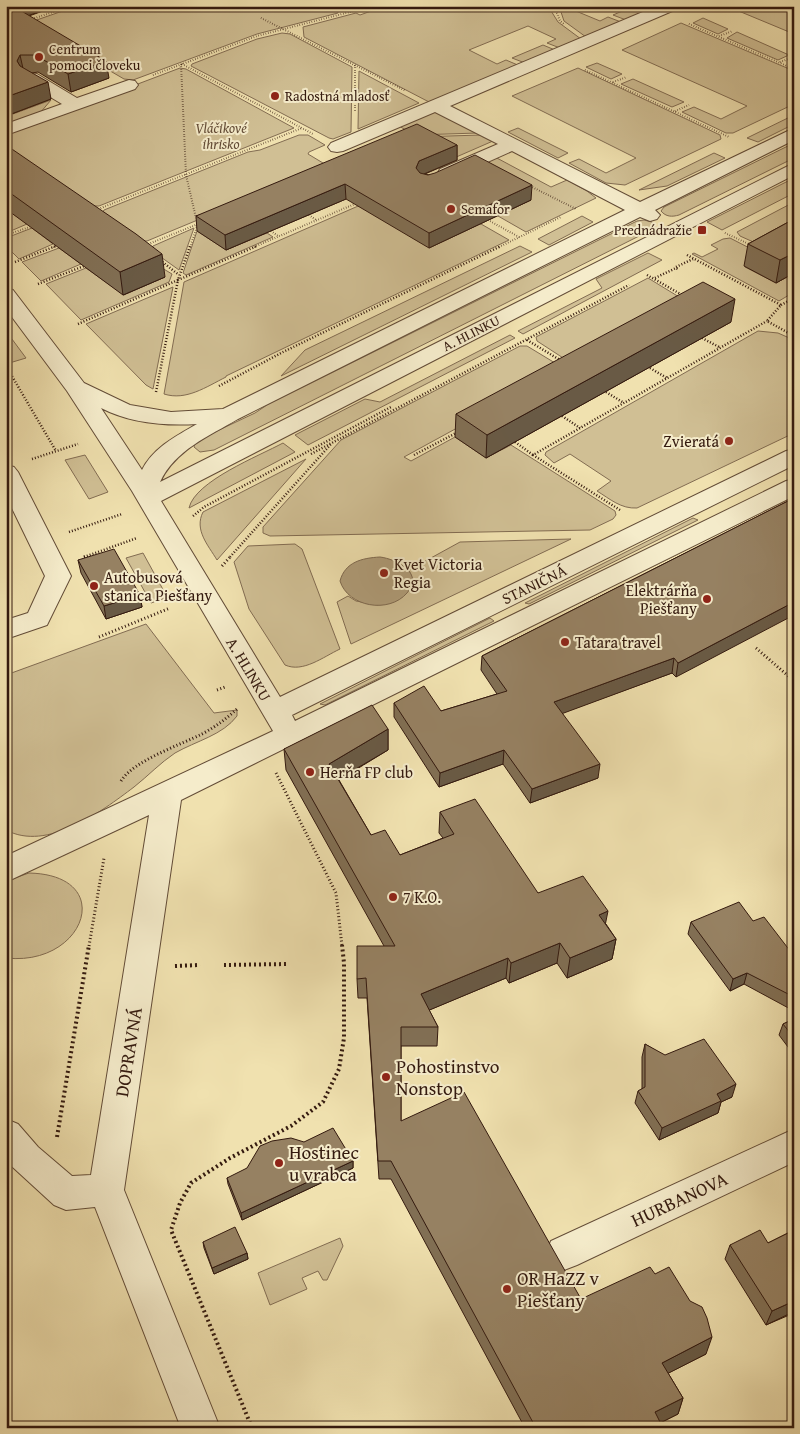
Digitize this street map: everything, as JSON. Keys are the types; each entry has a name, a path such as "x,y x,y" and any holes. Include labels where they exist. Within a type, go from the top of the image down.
{"street":[{"path":"337,147 671,6"},
{"path":"32,78 75,104"},
{"path":"6,130 128,84"},
{"path":"435,106 676,228"},
{"name":"A. HLINKU","path":"146,495 156,466 177,445 230,414 794,133"},
{"path":"427,182 512,144"},
{"name":"A. HLINKU","path":"146,495 256,442 794,168"},
{"name":"A. HLINKU","path":"6,294 76,388 146,495 168,535 290,735"},
{"name":"A. HLINKU","path":"76,388 124,411 171,420 230,414"},
{"name":"STANIČNÁ","path":"275,711 794,456"},
{"path":"6,472 58,576 38,619 6,630"},
{"name":"STANIČNÁ","path":"290,735 794,486"},
{"path":"6,870 290,735"},
{"name":"DOPRAVNÁ","path":"106,1190 167,795"},
{"path":"6,1135 26,1158 66,1193 106,1190 201,1428"},
{"name":"HURBANOVA","path":"564,1253 794,1145"}],"path":[{"path":"30,20 71,6"},
{"path":"346,6 350,12"},
{"path":"128,84 257,36 370,6"},
{"path":"32,14 38,18"},
{"path":"261,18 435,106"},
{"path":"685,22 794,69"},
{"path":"719,37 734,31"},
{"path":"780,63 794,57"},
{"path":"181,64 337,147"},
{"path":"156,395 179,275 198,224 186,174 181,64"},
{"path":"354,64 355,111"},
{"path":"580,67 730,137"},
{"path":"613,82 627,76"},
{"path":"674,111 689,105"},
{"path":"91,212 302,128"},
{"path":"219,386 283,352 609,194"},
{"path":"78,324 365,199"},
{"path":"351,201 356,203"},
{"path":"309,215 316,220"},
{"path":"488,220 496,224"},
{"path":"141,247 203,222"},
{"path":"6,235 30,227"},
{"path":"271,231 278,237"},
{"path":"727,234 756,247"},
{"path":"15,262 56,246"},
{"path":"687,255 781,305"},
{"path":"655,279 694,258"},
{"path":"158,259 179,275"},
{"path":"159,266 165,264"},
{"path":"38,284 84,266"},
{"path":"639,279 656,270"},
{"path":"647,275 688,298"},
{"path":"191,519 195,512 204,507 334,442 630,284"},
{"path":"533,455 767,321 781,305 794,298"},
{"path":"767,321 794,336"},
{"path":"702,338 720,348"},
{"path":"527,339 566,364"},
{"path":"6,366 56,451"},
{"path":"650,368 667,378"},
{"path":"606,392 624,403"},
{"path":"562,416 580,428"},
{"path":"414,455 465,428"},
{"path":"221,568 334,442"},
{"path":"515,442 623,511"},
{"path":"309,453 318,459"},
{"path":"61,534 124,513"},
{"path":"83,557 138,538"},
{"path":"99,637 170,608"},
{"path":"756,648 794,680"},
{"path":"252,1428 171,1230 180,1203 191,1183 230,1158 291,1126 323,1102 340,1069 344,1038 344,963 336,893 274,768"},
{"path":"224,965 287,964"},
{"path":"166,966 200,965"}],"green space":[{"path":"77,6 336,6 338,13 257,34 133,80 124,79 28,23"},
{"path":"385,6 548,6 558,22 581,39 560,48 547,43 556,39 528,26 469,50 497,64 506,60 520,66 431,103 304,37 303,27 356,13 360,15"},
{"path":"559,6 576,6 571,9 600,21 608,17 621,22 586,37 564,21"},
{"path":"634,6 647,6 653,9 626,20 613,15"},
{"path":"726,6 794,6 794,34 729,7"},
{"path":"703,18 728,29 718,34 693,23"},
{"path":"681,23 794,71 794,104 733,133 726,133 682,112 694,107 721,119 747,106 622,50"},
{"path":"737,32 789,55 778,60 727,38"},
{"path":"282,33 290,34 352,67 351,132 333,139 329,138 191,66 257,39"},
{"path":"543,45 555,50 525,63 512,58"},
{"path":"597,63 622,74 611,79 586,67"},
{"name":"Vláčikové ihrisko","path":"180,68 186,69 294,128 99,206 88,206 6,150 6,134"},
{"path":"578,68 720,135 721,139 625,185 606,183 569,163 579,159 606,173 636,158 512,96"},
{"path":"359,71 419,103 358,129"},
{"path":"633,79 684,102 672,107 621,84"},
{"path":"51,100 40,113 6,126 6,110 13,114"},
{"path":"433,110 478,133 415,135 397,125"},
{"path":"794,115 794,124 758,142 747,138"},
{"path":"518,128 568,153 558,158 508,132"},
{"path":"299,135 308,135 325,145 308,154 328,166 147,241 137,241 101,215 104,210 248,152 260,150"},
{"path":"481,135 493,141 392,185 416,137"},
{"path":"794,143 794,158 679,215 669,216 661,211 664,207"},
{"path":"714,153 725,158 667,186 639,190"},
{"path":"495,157 551,187 567,180 596,198 526,232 498,216 530,200 471,168"},
{"path":"794,178 794,193 722,230 707,222"},
{"path":"388,193 481,224 509,240 226,376 203,389 180,396 164,394 184,282"},
{"path":"794,202 794,231 760,245 740,236 737,232"},
{"path":"6,209 27,224 6,233"},
{"path":"582,216 593,222 549,245 538,239"},
{"path":"637,221 652,222 655,226 653,229 214,450 200,452 194,447 195,443 200,439 255,413 267,405"},
{"path":"32,228 53,244 19,259 6,246 6,238"},
{"path":"194,228 179,270 151,250 153,246"},
{"path":"197,231 226,250 267,233 273,237 186,275 183,273"},
{"path":"730,238 763,255 745,267 776,283 794,273 794,292 779,301 692,254 694,253 702,257 718,249 711,245"},
{"path":"520,246 532,252 281,376 305,350"},
{"path":"59,248 81,264 41,281 22,262"},
{"path":"648,253 662,260 523,334 518,331 602,288 596,279"},
{"path":"86,268 124,295 165,277 156,270 162,268 172,274 169,282 81,320 46,284"},
{"path":"648,278 689,303 574,365 537,341 536,337"},
{"path":"173,287 153,389 146,385 86,324"},
{"path":"6,331 26,358 6,364"},
{"path":"758,331 778,333 794,340 794,433 637,508 621,505 597,491 611,481 570,454 554,463 545,455 546,452"},
{"path":"510,335 515,338 308,445 295,435 365,399 380,402"},
{"path":"520,346 527,346 565,369 404,457 411,461 455,437 486,458 511,445 615,511 616,515 613,519 590,530 270,536 263,533 263,527 341,440"},
{"path":"283,443 295,452 189,508 194,498 215,479"},
{"path":"85,455 108,492 89,499 65,460"},
{"path":"306,459 217,560 201,531 200,525 203,512"},
{"path":"693,518 698,520 529,604 525,603"},
{"path":"571,539 351,644 337,602 348,596 356,601 378,605 412,578 409,570 460,542"},
{"path":"295,544 302,549 340,649 313,663 299,667 285,665 249,609 234,562 248,546"},
{"path":"143,553 166,595 163,599 151,603 126,558"},
{"path":"490,618 494,621 325,705 320,704"},
{"path":"146,624 214,713 237,710 237,716 217,733 175,753 121,797 73,826 56,833 39,836 22,835 6,830 6,675"},
{"path":"29,873 57,878 74,888 82,903 80,920 71,936 55,949 33,957 6,958 6,881"},
{"path":"340,1238 343,1246 327,1280 323,1280 318,1271 302,1278 307,1289 270,1305 258,1273"}],"shaded area":[{"path":"380,557 400,564 411,573 413,579 412,586 407,593 399,600 390,604 380,605 370,605 351,597 344,590 340,581 346,569 355,562 367,558"}],"building":[{"path":"6,6 13,6 106,61 68,74 35,55 20,55 17,61 20,66 48,82 6,97"},
{"path":"417,124 457,145 419,161 416,168 420,173 428,175 435,173 475,155 532,185 429,233 345,184 225,235 196,216"},
{"path":"6,145 136,234 162,254 120,272 6,190"},
{"path":"794,219 794,253 780,260 748,244"},
{"path":"703,282 735,299 487,435 456,414"},
{"path":"794,498 794,602 678,663 674,658 554,702 600,764 532,789 504,750 440,773 394,703 424,686 441,711 507,691 482,656"},
{"path":"114,549 140,595 104,606 78,560"},
{"path":"372,705 388,729 329,764 371,835 385,830 400,855 454,834 440,812 475,799 538,893 583,876 608,911 599,915 616,939 570,958 560,943 511,963 508,958 421,994 438,1027 401,1027 401,1121 464,1092 581,1299 650,1267 655,1274 669,1267 690,1301 702,1307 712,1337 662,1363 683,1398 655,1412 663,1428 536,1428 391,1161 378,1161 366,978 357,979 357,946 395,946 284,749"},
{"path":"739,902 753,921 764,917 794,956 794,997 747,973 733,979 691,922"},
{"path":"794,1019 794,1038 783,1024"},
{"path":"704,1039 736,1084 717,1094 721,1101 662,1128 638,1091 645,1087 645,1044 665,1055"},
{"path":"333,1128 353,1161 241,1213 227,1178 247,1168 260,1146 272,1141 291,1138 304,1142"},
{"path":"235,1227 247,1253 212,1268 203,1242"},
{"path":"760,1230 768,1243 794,1230 794,1301 772,1311 730,1245"}],"place":[{"name":"Centrum pomoci človeku","path":"39,57"},
{"name":"Radostná mladosť","path":"275,96"},
{"name":"Semafor","path":"451,209"},
{"name":"Prednádražie","path":"702,230"},
{"name":"Zvieratá","path":"729,441"},
{"name":"Kvet Victoria Regia","path":"384,573"},
{"name":"Autobusová stanica Piešťany","path":"94,586"},
{"name":"Elektrárňa Piešťany","path":"707,599"},
{"name":"Tatara travel","path":"565,642"},
{"name":"Herňa FP club","path":"310,772"},
{"name":"7 K.O.","path":"393,897"},
{"name":"Pohostinstvo Nonstop","path":"386,1077"},
{"name":"Hostinec u vrabca","path":"279,1163"},
{"name":"OR HaZZ v Piešťany","path":"507,1289"}]}
